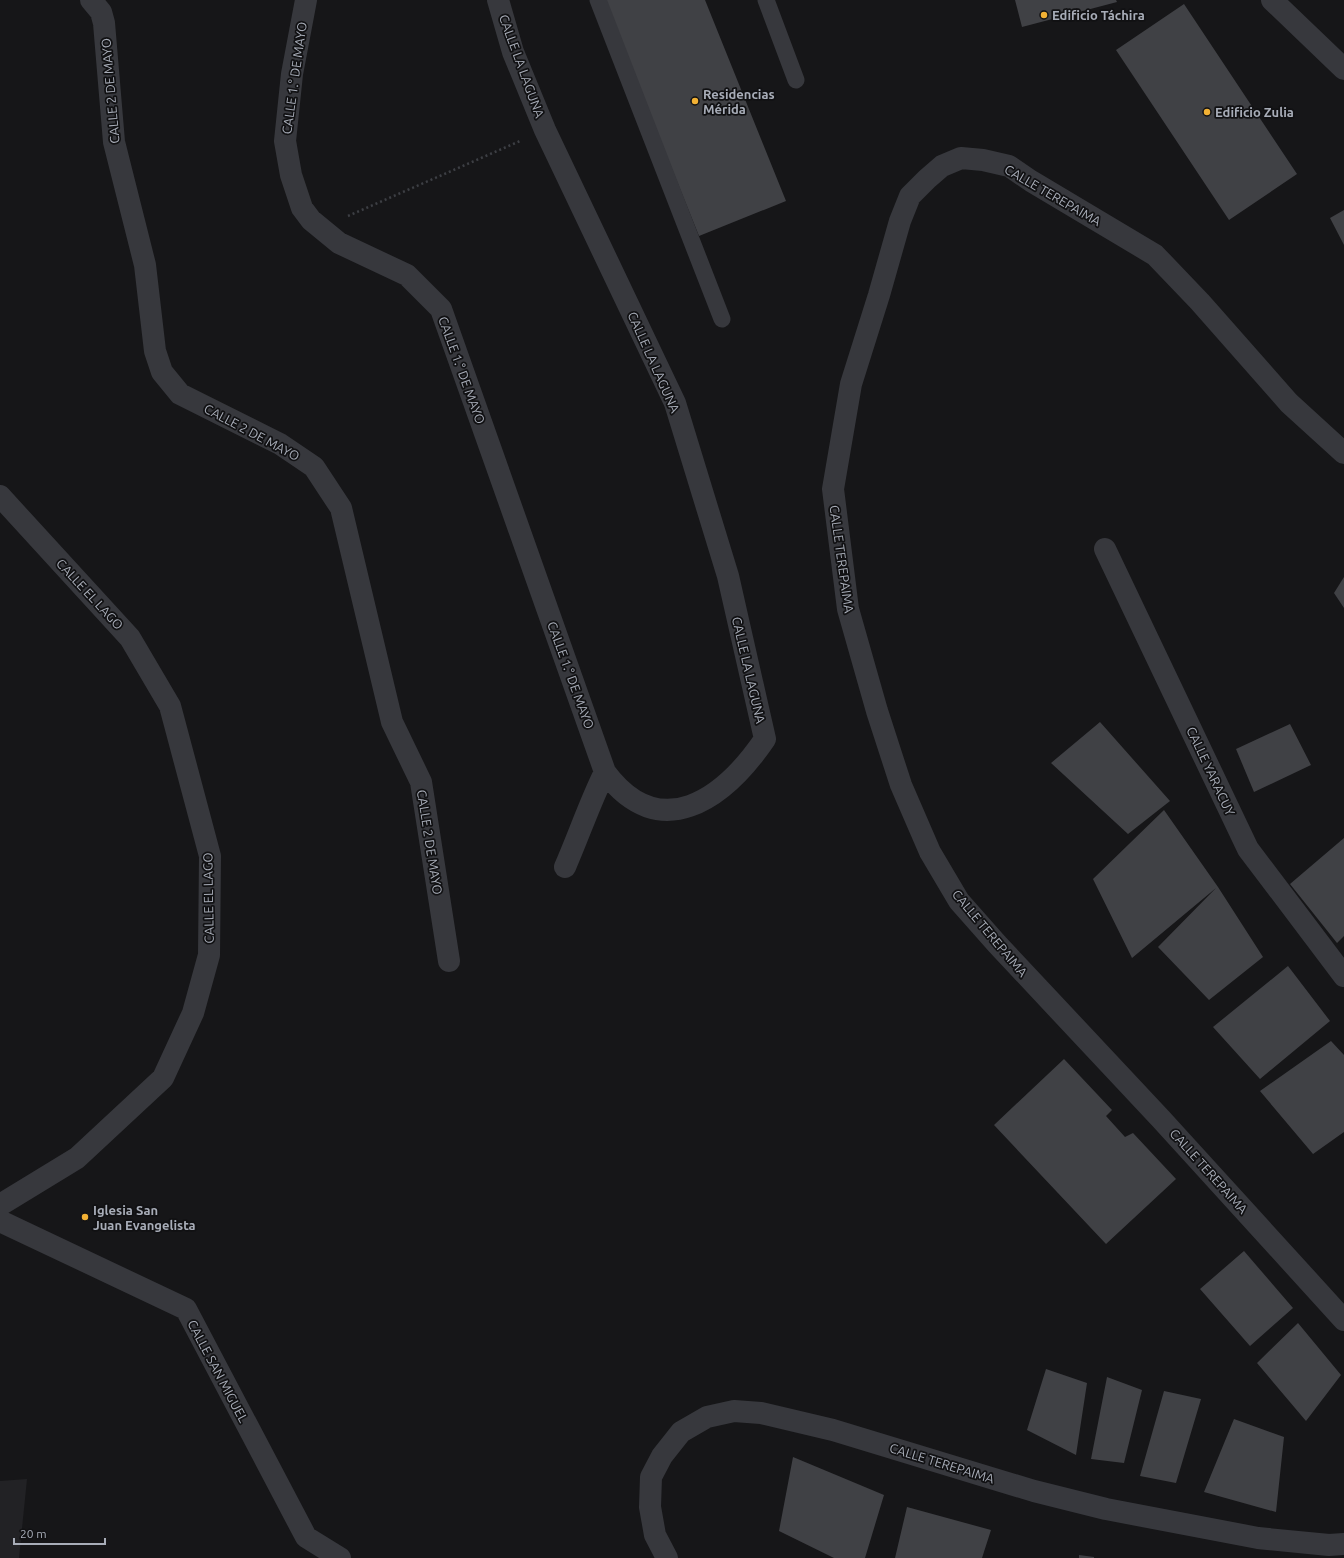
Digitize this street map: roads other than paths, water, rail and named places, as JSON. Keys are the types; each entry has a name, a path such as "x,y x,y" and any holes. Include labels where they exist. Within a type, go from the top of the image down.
{"street":[{"name":"CALLE 2 DE MAYO","path":"91,0 101,12 104,24 114,142 145,265 155,351 162,372 180,394 280,444 314,467 341,508 392,722 421,782 449,961"},
{"name":"CALLE 1.° DE MAYO","path":"306,0 292,74 285,141 291,175 302,208 311,220 339,243 406,275 441,309 605,772"},
{"name":"CALLE LA LAGUNA","path":"498,0 513,52 545,130 675,403 728,576 765,739 752,758 733,778 715,793 691,806 674,810 654,808 636,801 613,783 605,772"},
{"path":"1272,0 1344,69"},
{"name":"CALLE TEREPAIMA","path":"1344,453 1290,403 1200,302 1155,255 1031,181 1009,166 983,160 961,158 942,166 910,196 900,221 851,384 833,489 848,610 876,711 901,785 930,852 960,901 997,944 1161,1118 1344,1320"},
{"name":"CALLE EL LAGO","path":"0,496 130,638 170,706 210,856 210,864 209,955 193,1012 163,1078 77,1158 0,1205"},
{"name":"CALLE YARACUY","path":"1105,549 1248,849 1344,976"},
{"path":"565,867 581,830 592,798 605,772"},
{"name":"CALLE SAN MIGUEL","path":"0,1221 186,1309 306,1537 340,1558"},
{"name":"CALLE TEREPAIMA","path":"667,1558 655,1535 650,1508 651,1477 662,1456 681,1432 707,1417 734,1411 761,1413 833,1430 1034,1491 1106,1509 1258,1538 1329,1545 1344,1544"}],"lane":[{"path":"598,0 722,319"},
{"path":"766,0 796,80"}],"place":[{"name":"Edificio Táchira","path":"1044,15"},
{"name":"Residencias Mérida","path":"695,101"},
{"name":"Edificio Zulia","path":"1207,112"},
{"name":"Iglesia San Juan Evangelista","path":"85,1217"}]}
